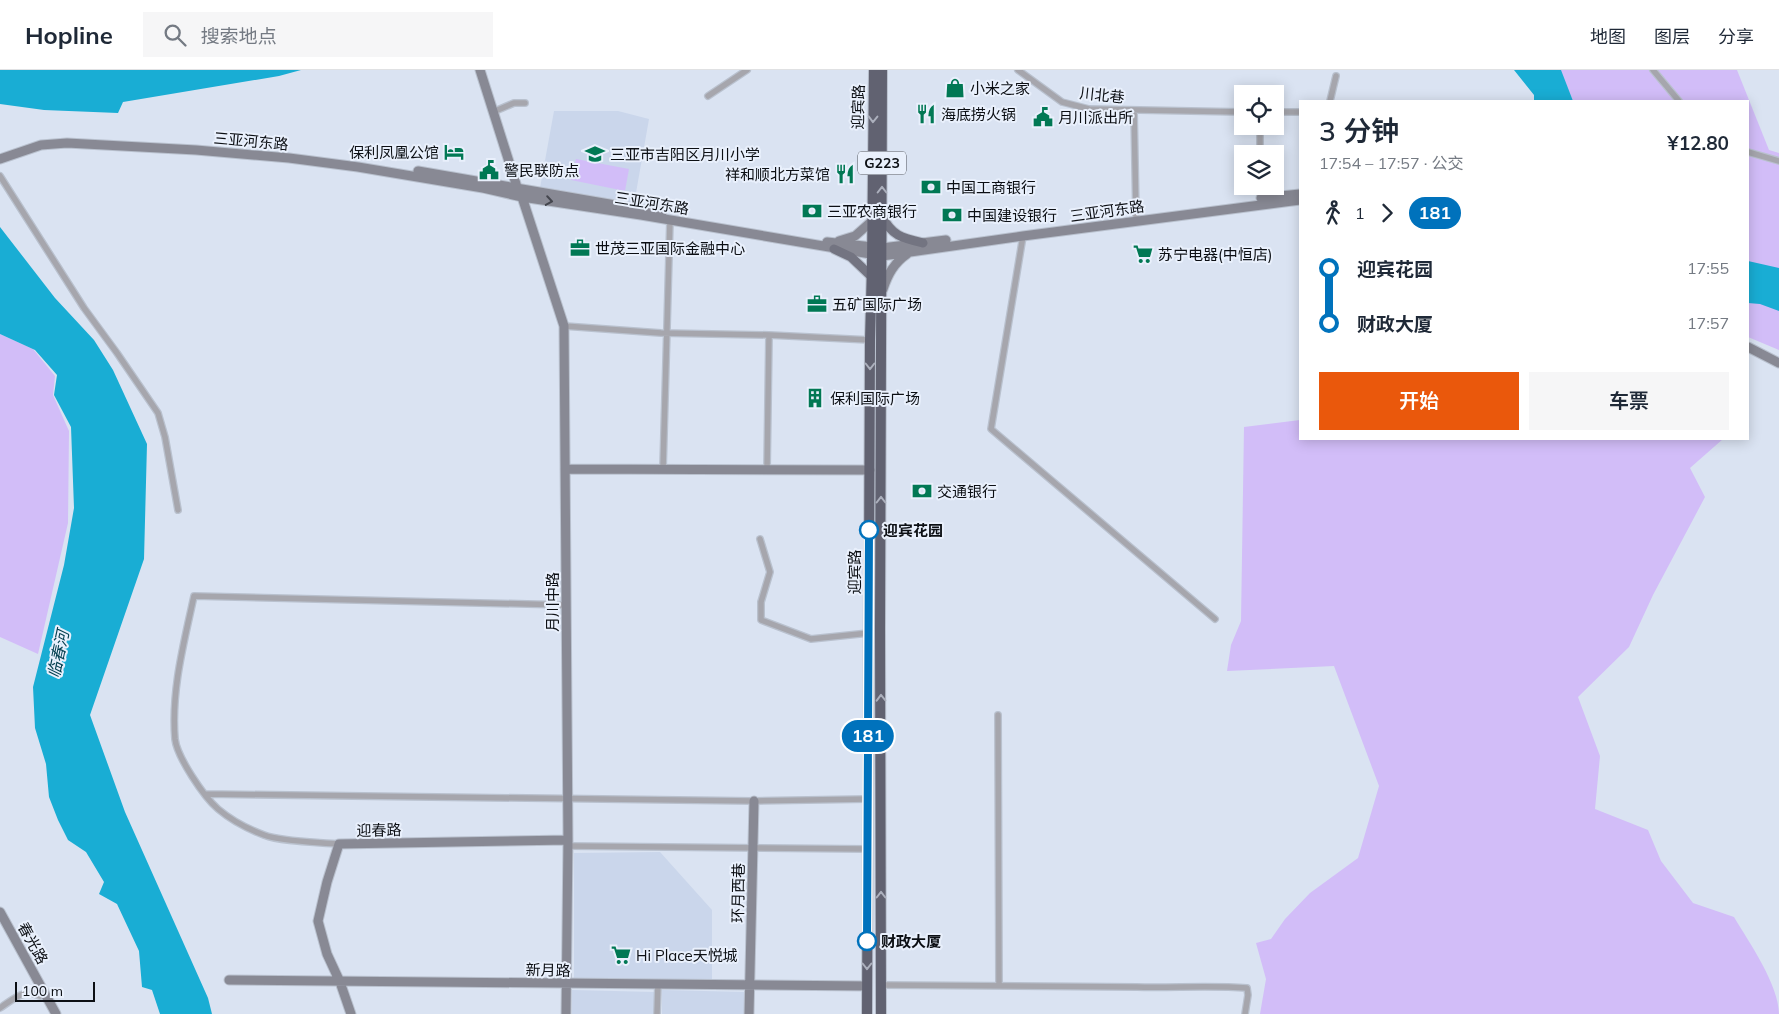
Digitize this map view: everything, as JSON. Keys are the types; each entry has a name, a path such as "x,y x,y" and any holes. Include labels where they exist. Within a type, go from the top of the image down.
{"highway":[{"name":"迎宾路","path":"874,70 872,222 882,292 880,609 881,1014"},
{"name":"迎宾路","path":"867,1014 870,340 872,277 882,216 882,70"}],"main road":[{"name":"月川中路","path":"480,70 564,326 568,843 566,1014"},
{"name":"三亚河东路","path":"0,153 38,140 72,137 277,151 364,162 517,187 833,246"},
{"name":"三亚河东路","path":"0,159 41,145 67,143 196,150 289,158 358,167 483,188 522,197 877,252 910,252 1299,200"},
{"name":"三亚河东路","path":"877,252 923,243 1299,194"},
{"path":"882,216 886,225 898,236 923,243"},
{"path":"833,246 855,236 872,222"},
{"path":"833,246 851,257 872,277"},
{"path":"882,292 892,267 898,260 910,252"},
{"path":"1749,348 1779,363"},
{"path":"1749,355 1779,370"},
{"path":"565,469 870,470"},
{"name":"环月西巷","path":"749,1014 754,801"},
{"name":"迎春路","path":"351,1014 340,982 326,954 318,921 327,882 339,844 568,843"},
{"name":"春光路","path":"0,912 56,1014"},
{"name":"春光路","path":"0,922 51,1014"},
{"name":"新月路","path":"229,980 867,986"}],"street":[{"path":"708,96 747,70"},
{"name":"川北巷","path":"1018,70 1062,102 1089,108 1234,112"},
{"path":"1652,70 1678,100"},
{"path":"1330,100 1336,76"},
{"path":"493,112 514,103 525,103"},
{"name":"川北巷","path":"1134,110 1136,216"},
{"path":"1284,112 1299,112"},
{"path":"1749,152 1779,161"},
{"path":"0,176 84,308 118,353 158,413 165,437 178,510"},
{"path":"663,470 670,220"},
{"path":"1023,236 990,428 1215,619"},
{"path":"564,326 667,333 770,334 870,340"},
{"path":"768,470 770,334"},
{"path":"760,539 770,572 762,602 762,620 811,639 869,633"},
{"path":"339,844 266,836 242,826 218,809 185,766 175,740 176,680 194,596 566,605"},
{"path":"998,715 999,984"},
{"path":"205,794 754,801 868,799"},
{"path":"568,843 868,849"},
{"path":"657,1014 658,984"},
{"path":"881,985 999,984 1247,988 1248,995 1245,1014"},
{"path":"0,1008 24,993 30,992 40,996"}],"shaded area":[{"path":"1559,70 1737,70 1749,100 1573,100"},
{"path":"1749,100 1769,150 1779,153 1779,350 1749,337"},
{"name":"三亚市吉阳区月川小学","path":"554,111 618,111 649,119 634,204 540,188"},
{"path":"576,159 629,169 625,191 571,180"},
{"path":"0,334 33,349 55,376 53,395 69,431 68,523 38,654 0,637"},
{"path":"1299,420 1299,440 1722,440 1690,468 1705,497 1653,595 1629,647 1578,697 1600,756 1595,809 1648,830 1661,861 1693,903 1734,917 1769,977 1778,1003 1779,1014 1260,1014 1266,979 1256,943 1271,939 1285,919 1310,893 1358,858 1379,786 1334,666 1227,671 1231,645 1241,621 1244,427"},
{"path":"660,852 712,910 712,981 574,982 574,853"},
{"path":"572,990 655,992 654,1014 572,1014"},
{"path":"662,990 745,992 744,1014 662,1014"}],"water":[{"path":"0,70 301,70 279,76 123,102 118,113 44,110 0,104"},
{"path":"1514,70 1561,70 1573,100 1534,100 1534,95"},
{"name":"临春河","path":"0,227 55,298 94,340 113,370 147,444 144,559 90,715 125,812 208,998 212,1014 160,1014 152,990 142,987 139,951 117,904 99,894 104,882 86,852 68,840 49,797 46,764 35,728 33,687 64,565 74,508 71,427 54,395 57,375 35,350 0,334"},
{"path":"1749,261 1779,268 1779,311 1760,304 1749,303"}],"bus line":[{"name":"181","path":"867,941 869,530"}],"place":[{"name":"小米之家","path":"955,88"},
{"name":"海底捞火锅","path":"926,114"},
{"name":"月川派出所","path":"1043,117"},
{"name":"保利凤凰公馆","path":"454,152"},
{"name":"三亚市吉阳区月川小学","path":"595,154"},
{"name":"警民联防点","path":"489,170"},
{"name":"祥和顺北方菜馆","path":"845,174"},
{"name":"中国工商银行","path":"931,187"},
{"name":"三亚农商银行","path":"812,211"},
{"name":"中国建设银行","path":"952,215"},
{"name":"世茂三亚国际金融中心","path":"580,248"},
{"name":"苏宁电器(中恒店)","path":"1143,254"},
{"name":"五矿国际广场","path":"817,304"},
{"name":"保利国际广场","path":"815,398"},
{"name":"交通银行","path":"922,491"},
{"name":"迎宾花园","path":"869,530"},
{"name":"财政大厦","path":"867,941"},
{"name":"Hi Place天悦城","path":"621,955"}]}
